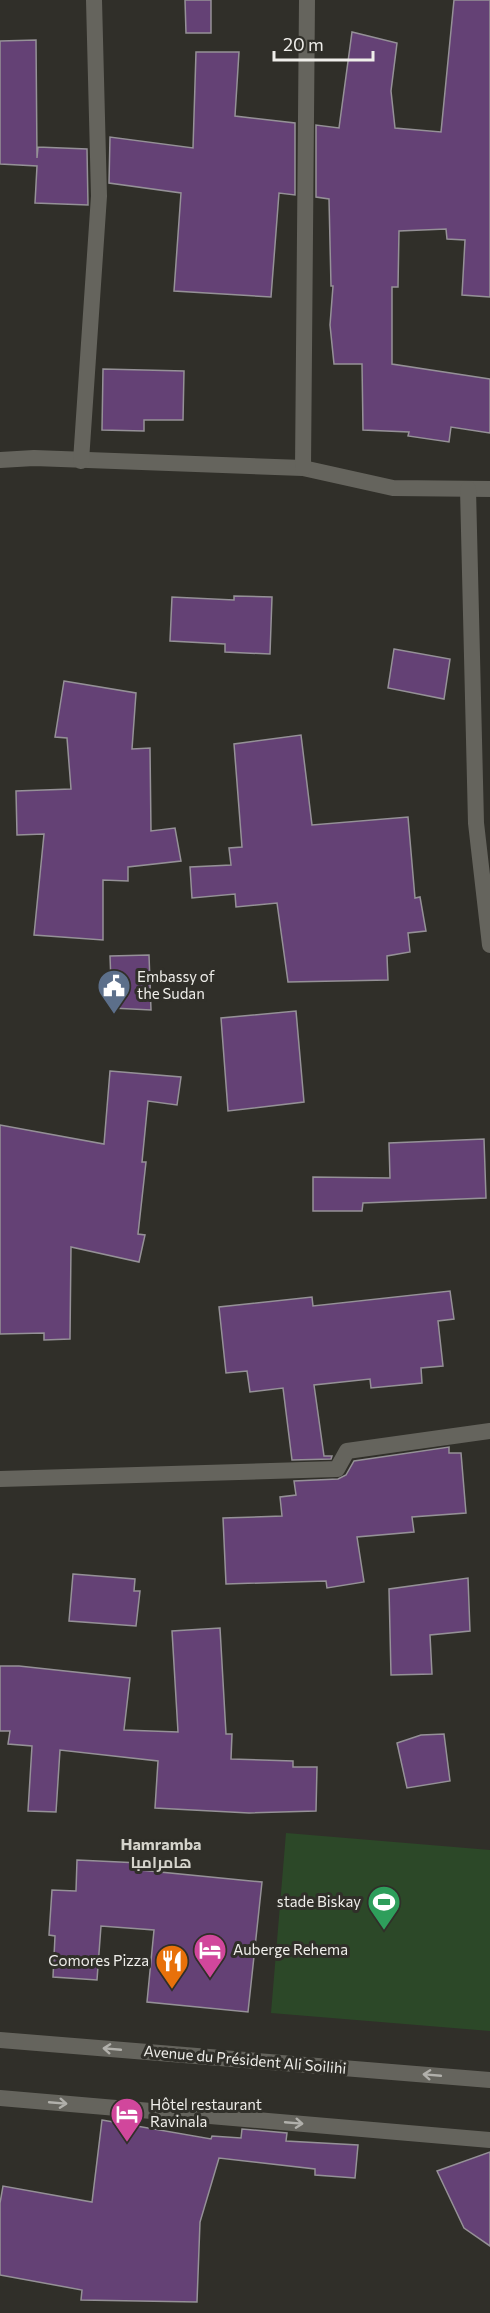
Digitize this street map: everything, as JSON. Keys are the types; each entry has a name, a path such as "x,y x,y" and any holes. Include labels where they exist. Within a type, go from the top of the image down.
{"street":[{"path":"81,461 99,196 94,0"},
{"path":"303,468 307,0"},
{"path":"0,460 303,468 393,488 490,489"},
{"path":"468,489 476,823 490,945"},
{"path":"0,1479 337,1469 347,1451 490,1431"},
{"name":"Avenue du Président Ali Soilihi","path":"0,2040 490,2080"},
{"path":"0,2098 490,2140"}],"green space":[{"name":"stade Biskay","path":"286,1833 490,1850 490,2031 271,2013"}],"building":[{"path":"185,0 211,0 211,33 186,33"},
{"path":"454,0 490,0 490,297 462,295 465,240 447,239 446,229 399,231 398,287 392,287 392,364 490,379 490,433 451,427 449,442 408,436 409,432 363,430 362,364 334,364 330,325 333,286 331,286 329,199 316,197 316,125 339,128 352,32 397,43 391,91 395,128 441,132"},
{"path":"36,40 37,158 38,147 87,149 88,205 35,203 37,166 0,164 0,41"},
{"path":"196,52 239,52 235,116 295,123 295,195 279,193 271,297 174,291 181,193 109,183 110,137 193,148"},
{"path":"103,369 184,371 183,420 144,420 144,431 102,430"},
{"path":"234,596 272,597 270,654 225,652 225,644 170,641 172,597 234,600"},
{"path":"394,649 450,659 444,699 388,688"},
{"path":"64,681 136,693 132,749 150,748 151,831 175,828 181,861 128,867 128,881 103,880 103,940 34,935 44,834 17,835 16,791 71,789 67,738 55,737"},
{"path":"301,735 312,825 408,817 415,898 420,897 426,931 408,933 410,952 387,956 388,980 288,982 277,903 236,907 235,894 192,898 190,867 231,865 229,848 242,847 234,744"},
{"path":"149,955 151,1010 112,1008 110,956"},
{"path":"296,1011 304,1102 228,1111 221,1018"},
{"path":"110,1071 181,1077 177,1105 148,1101 142,1162 146,1162 138,1234 145,1235 139,1262 71,1247 70,1339 44,1340 44,1333 0,1334 0,1125 104,1144"},
{"path":"484,1139 486,1198 363,1203 362,1211 313,1211 313,1177 390,1178 389,1143"},
{"path":"450,1291 454,1319 438,1321 443,1366 421,1368 422,1383 371,1388 370,1379 314,1385 324,1456 332,1456 331,1459 292,1460 283,1388 250,1392 247,1371 226,1373 219,1307 312,1297 313,1306"},
{"path":"449,1447 449,1453 461,1453 466,1513 412,1517 414,1532 357,1537 364,1582 327,1588 326,1581 226,1584 223,1518 282,1516 280,1497 296,1495 294,1481 338,1479 346,1475 354,1461"},
{"path":"73,1574 135,1579 134,1591 140,1591 136,1626 69,1621"},
{"path":"468,1578 470,1631 430,1635 432,1674 391,1675 389,1589"},
{"path":"220,1628 226,1734 232,1734 231,1759 293,1761 293,1767 317,1767 316,1811 249,1813 155,1808 158,1761 60,1750 56,1812 28,1811 32,1746 8,1744 10,1731 0,1731 0,1666 130,1678 124,1730 178,1732 172,1631"},
{"path":"444,1734 450,1781 407,1788 397,1743 421,1735"},
{"path":"77,1860 140,1863 140,1870 262,1882 248,2012 147,2002 154,1930 101,1926 97,1980 53,1977 55,1936 49,1935 52,1890 76,1891"},
{"path":"102,2120 211,2139 212,2136 241,2138 242,2129 287,2133 286,2141 358,2145 355,2178 315,2175 315,2169 219,2158 200,2222 197,2302 81,2300 82,2290 0,2275 0,2203 3,2186 92,2202"},
{"path":"490,2152 490,2246 464,2228 437,2171"}],"place":[{"name":"Embassy of the Sudan","path":"114,1015"},
{"name":"stade Biskay","path":"384,1931"},
{"name":"Auberge Rehema","path":"210,1979"},
{"name":"Comores Pizza","path":"172,1990"},
{"name":"Hôtel restaurant Ravinala","path":"127,2143"}],"district":[{"name":"Hamramba هامرامبا","path":"161,1853"}]}
